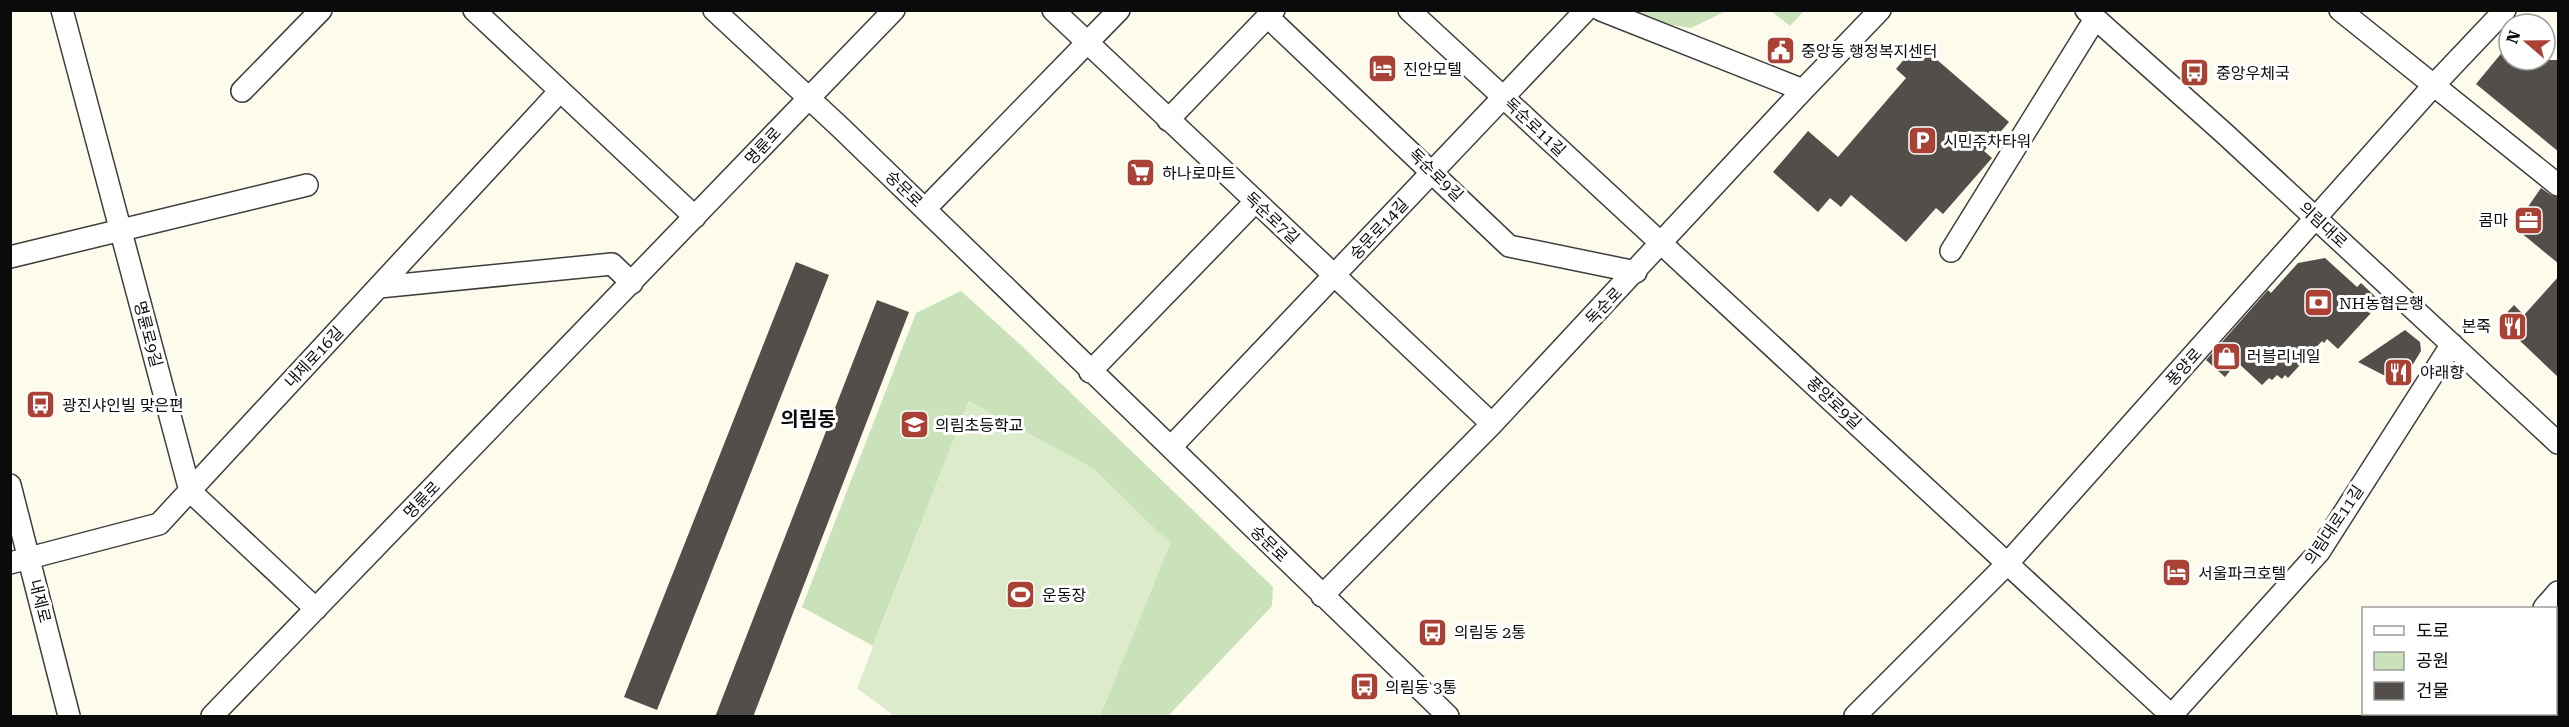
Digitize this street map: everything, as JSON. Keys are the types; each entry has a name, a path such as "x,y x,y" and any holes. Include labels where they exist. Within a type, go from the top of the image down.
{"street":[{"name":"명륜로9길","path":"62,10 190,491"},
{"path":"242,91 321,10"},
{"path":"474,10 695,217"},
{"name":"숭문로","path":"714,10 809,97 1448,717"},
{"name":"명륜로","path":"212,717 894,10"},
{"name":"독순로7길","path":"1053,10 1491,424"},
{"path":"925,209 1119,10"},
{"name":"독순로11길","path":"1409,10 1660,243"},
{"name":"숭문로14길","path":"1171,447 1586,10"},
{"path":"1600,10 1803,90"},
{"name":"독순로","path":"1322,596 1636,272 1660,243 1880,10"},
{"path":"2340,10 2559,185"},
{"name":"풍양로","path":"1855,717 2007,564 2433,86 2505,10"},
{"path":"1168,120 1271,14"},
{"name":"독순로9길","path":"1271,14 1509,246 1636,272"},
{"path":"1950,251 2099,17"},
{"name":"의림대로","path":"2099,17 2556,443"},
{"name":"내제로16길","path":"20,561 159,524 560,91"},
{"path":"10,257 307,185"},
{"path":"1090,372 1255,202"},
{"name":"풍양로9길","path":"1660,243 2172,716"},
{"path":"379,287 612,264 632,283"},
{"name":"의림대로11길","path":"2172,716 2319,552 2452,344"},
{"name":"내제로","path":"10,485 20,561 69,717"},
{"path":"190,491 316,609"},
{"path":"2546,607 2559,592"}],"green space":[{"path":"1622,11 1726,11 1691,28 1638,19"},
{"path":"1771,11 1804,11 1790,26"},
{"path":"961,291 1023,347 1273,587 1272,606 1168,716 1100,716 1170,543 969,401 873,646 802,607 916,313"},
{"name":"운동장","path":"969,401 1093,468 1170,543 1100,716 894,716 857,688"}],"building":[{"name":"시민주차타워","path":"1915,46 1925,55 1928,52 2009,122 1984,151 1992,158 1943,214 1936,208 1906,242 1851,195 1841,207 1830,198 1818,212 1773,172 1808,131 1838,157 1906,78 1896,69"},
{"path":"2497,59 2497,72 2557,72 2557,60 2559,60 2559,152 2476,84"},
{"path":"2541,188 2559,197 2559,264 2514,227"},
{"path":"2325,258 2357,287 2361,283 2381,302 2338,349 2327,339 2324,343 2322,341 2288,378 2285,375 2282,379 2277,375 2272,380 2269,378 2262,385 2237,362 2225,377 2206,360 2268,290 2271,293 2298,263"},
{"path":"796,262 829,275 657,710 624,697"},
{"path":"2559,276 2559,378 2499,321 2514,305 2524,315"},
{"path":"877,300 909,312 753,717 715,717"},
{"path":"2405,330 2420,342 2421,351 2401,384 2358,362"}],"place":[{"name":"중앙동 행정복지센터","path":"1780,51"},
{"name":"진안모텔","path":"1382,69"},
{"name":"중앙우체국","path":"2195,73"},
{"name":"시민주차타워","path":"1922,141"},
{"name":"하나로마트","path":"1141,173"},
{"name":"콤마","path":"2529,220"},
{"name":"NH농협은행","path":"2318,303"},
{"name":"본죽","path":"2512,326"},
{"name":"러블리네일","path":"2226,356"},
{"name":"야래향","path":"2399,372"},
{"name":"광진샤인빌 맞은편","path":"41,405"},
{"name":"의림초등학교","path":"914,425"},
{"name":"서울파크호텔","path":"2177,573"},
{"name":"운동장","path":"1021,595"},
{"name":"의림동 2통","path":"1433,632"},
{"name":"의림동 3통","path":"1364,687"}],"district":[{"name":"의림동","path":"808,419"}]}
